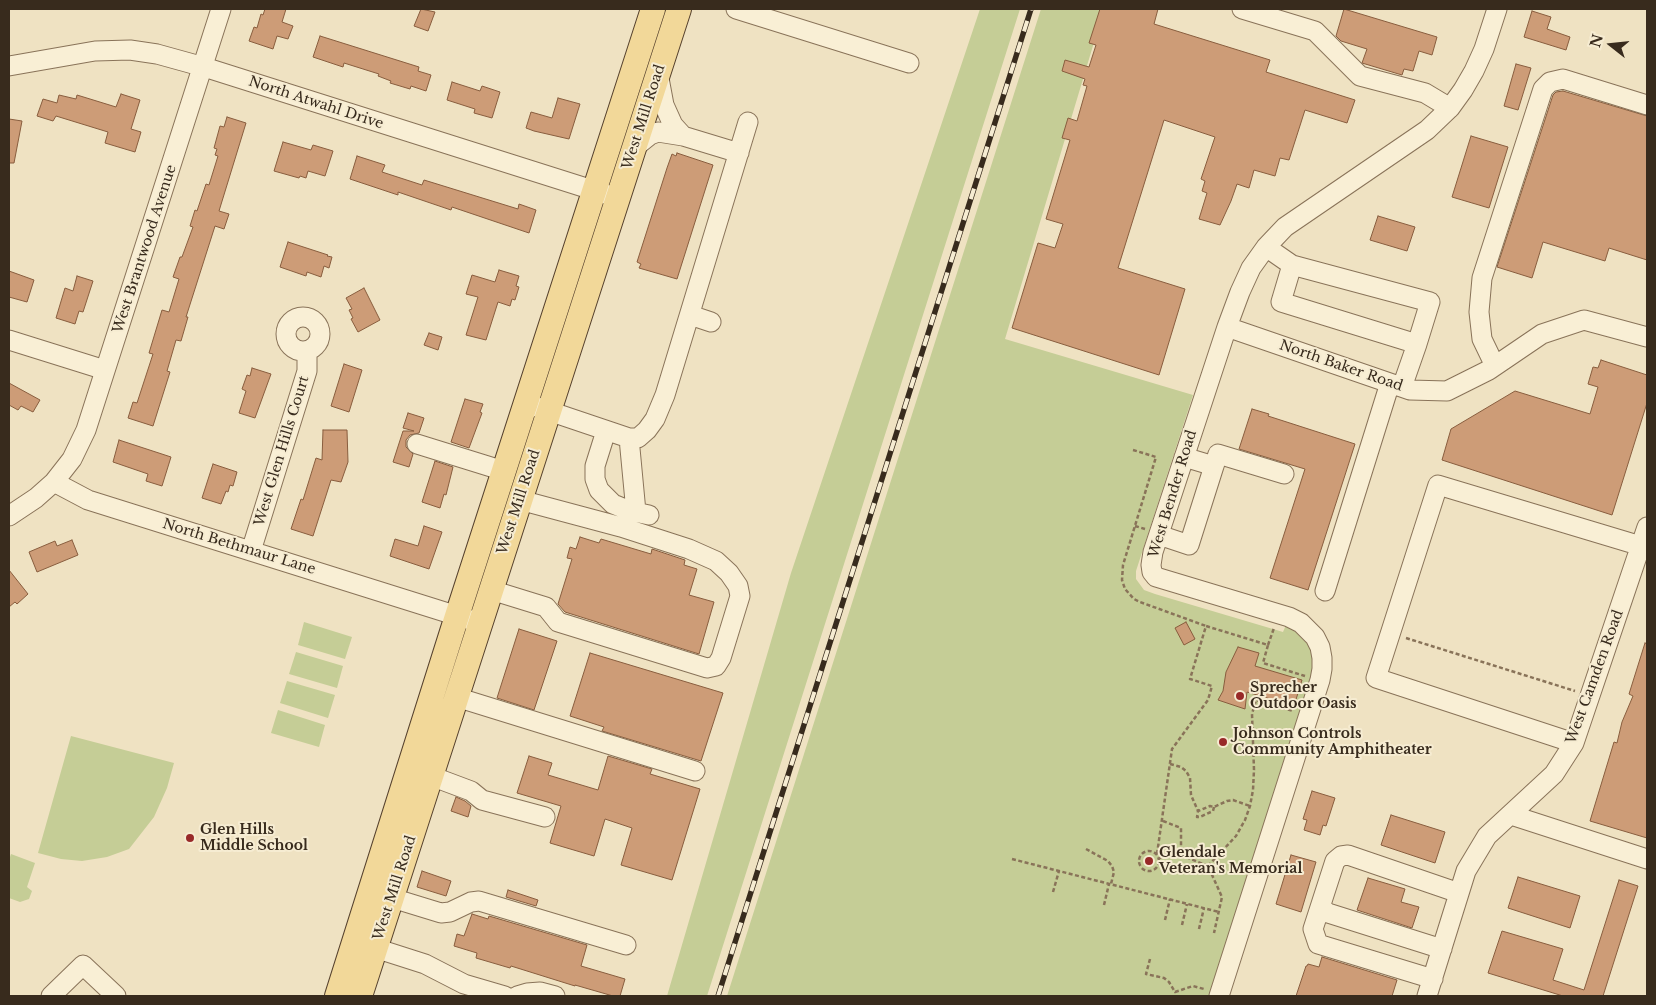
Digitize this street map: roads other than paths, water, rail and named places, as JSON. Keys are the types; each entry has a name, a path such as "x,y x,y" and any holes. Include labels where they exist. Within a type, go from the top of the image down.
{"main road":[{"name":"West Mill Road","path":"360,996 375,948 381,895 457,616 653,9"},
{"name":"West Mill Road","path":"337,996 431,776 549,411 602,274 618,198 679,9"}],"street":[{"name":"West Brantwood Avenue","path":"54,482 72,459 86,430 222,9"},
{"path":"736,9 909,63"},
{"path":"1242,9 1315,31 1360,76 1425,93 1450,108"},
{"name":"West Bender Road","path":"1213,993 1308,716 1322,669 1320,647 1309,629 1289,617 1156,576 1152,572 1150,565 1227,327 1251,268 1266,247 1285,227 1427,130 1450,108 1474,71 1484,49 1497,9"},
{"name":"North Atwahl Drive","path":"9,66 95,51 130,50 157,54 204,67 618,198"},
{"path":"658,73 664,105 673,124 683,136"},
{"path":"1495,366 1482,339 1478,312 1482,278 1543,89 1550,82 1563,79 1647,105"},
{"path":"526,403 606,432 629,438 638,438 648,430 665,395 748,122"},
{"path":"635,147 650,135 658,132 683,136 739,154"},
{"path":"1266,247 1292,265 1430,302 1417,344 1396,385 1325,591"},
{"path":"1292,265 1281,302 1417,344"},
{"path":"690,316 711,322"},
{"name":"North Baker Road","path":"1227,327 1410,390 1447,391 1495,366 1542,334 1584,320 1647,337"},
{"path":"9,340 105,370"},
{"name":"West Glen Hills Court","path":"252,551 307,371 307,351"},
{"path":"606,432 596,466 595,479 599,490 613,504 642,514 629,438"},
{"path":"417,444 504,471"},
{"path":"1159,535 1189,545 1218,454 1284,474"},
{"path":"1184,457 1214,466"},
{"path":"9,516 36,498 54,482"},
{"name":"North Bethmaur Lane","path":"54,482 88,500 480,623"},
{"path":"1574,743 1376,678 1438,485 1641,546"},
{"path":"491,590 546,607 558,622 707,668 716,666 721,658 740,596 738,586 729,573 716,561 689,549 621,527 520,500"},
{"name":"West Camden Road","path":"1430,988 1466,871 1487,836 1554,774 1574,743 1647,528"},
{"path":"456,697 695,771"},
{"path":"431,776 471,791 482,800 545,817"},
{"path":"1511,815 1647,859"},
{"path":"1430,988 1408,971 1318,944 1314,929 1324,910 1336,861 1341,856 1348,855 1460,893"},
{"path":"381,895 441,913 450,912 472,902 479,901 626,945"},
{"path":"1324,910 1442,949"},
{"path":"375,948 425,964 464,984 505,996"},
{"path":"52,996 83,965 116,996"},
{"path":"517,996 540,992 555,996"}],"railway":[{"path":"718,996 1031,9"}],"place":[{"name":"Sprecher Outdoor Oasis","path":"1240,696"},
{"name":"Johnson Controls Community Amphitheater","path":"1223,742"},
{"name":"Glen Hills Middle School","path":"190,838"},
{"name":"Glendale Veteran's Memorial","path":"1149,861"}]}
